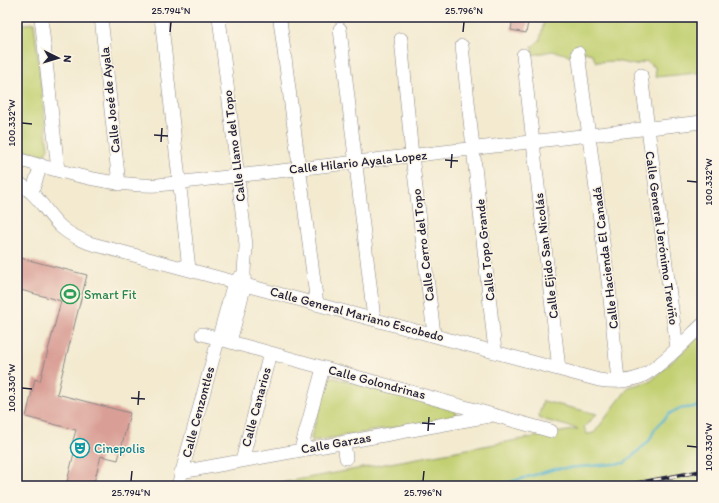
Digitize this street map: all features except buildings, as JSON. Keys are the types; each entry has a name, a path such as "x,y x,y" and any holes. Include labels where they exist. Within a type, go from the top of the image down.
{"street":[{"path":"41,17 58,170"},
{"name":"Calle José de Ayala","path":"101,17 119,184"},
{"path":"161,17 189,269"},
{"name":"Calle Llano del Topo","path":"219,17 246,245 246,258 241,280 224,340"},
{"path":"280,20 317,304"},
{"path":"340,29 374,319"},
{"name":"Calle Cerro del Topo","path":"401,39 412,156 434,334"},
{"name":"Calle Topo Grande","path":"462,46 495,351"},
{"name":"Calle Hacienda El Canadá","path":"578,54 590,135 609,288 618,381"},
{"name":"Calle Ejido San Nicolás","path":"523,55 559,369"},
{"name":"Calle General Jerónimo Treviño","path":"641,75 677,348"},
{"name":"Calle Hilario Ayala Lopez","path":"17,159 119,184 143,186 237,177 702,122"},
{"path":"32,192 41,165"},
{"name":"Calle General Mariano Escobedo","path":"17,182 32,192 62,227 78,239 89,243 189,269 241,280 317,304 434,334 599,380 618,381 640,377 677,348 702,325"},
{"name":"Calle Golondrinas","path":"202,334 551,431"},
{"name":"Calle Cenzontles","path":"178,486 181,472 224,340"},
{"name":"Calle Canarios","path":"242,461 270,353"},
{"path":"301,449 323,368"},
{"name":"Calle Garzas","path":"181,472 491,415"},
{"path":"344,442 346,458"}],"green space":[{"path":"545,17 702,17 702,69 697,73 656,77 655,67 646,61 635,65 615,61 596,62 592,54 585,52 574,56 552,51 533,55 532,47 540,40"},
{"path":"34,23 48,148 44,155 17,148 17,25"},
{"path":"702,334 702,486 263,486 578,429 538,418 543,401 597,414 584,427 587,434 594,433 629,387 651,381"},
{"path":"328,376 455,410 456,415 451,418 313,441 311,438"}],"waterway":[{"path":"488,486 500,485 555,469 625,463 649,441 655,429 669,414 678,409 702,406"}],"railway":[{"path":"622,486 702,471"}],"place":[{"name":"Smart Fit","path":"70,294"},
{"name":"Cinepolis","path":"80,448"}]}
